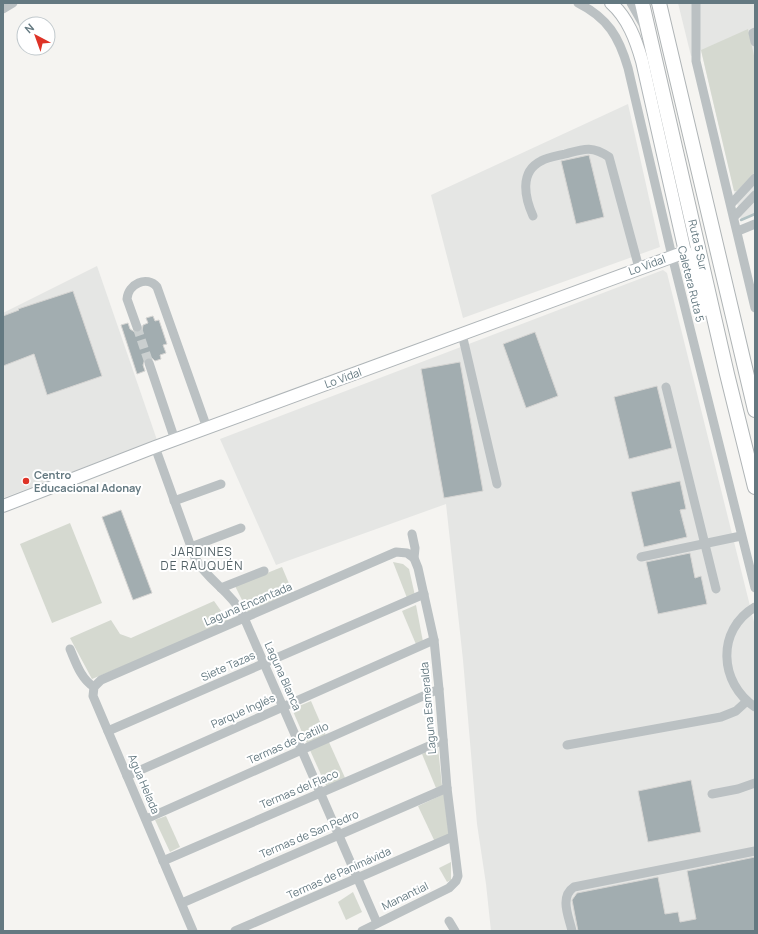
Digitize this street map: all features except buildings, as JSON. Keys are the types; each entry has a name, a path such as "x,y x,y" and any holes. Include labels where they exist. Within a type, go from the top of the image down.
{"highway":[{"name":"Ruta 5 Sur","path":"642,3 727,374 755,487"},
{"name":"Ruta 5 Sur","path":"659,3 755,410"},
{"path":"678,254 727,374"}],"main road":[{"path":"611,3 623,18 631,32 642,61 678,254"},
{"name":"Lo Vidal","path":"3,506 155,447 678,254"}],"street":[{"path":"3,9 14,3"},
{"name":"Caletera Ruta 5","path":"578,3 594,12 611,28 618,39 625,58 678,254 741,536 755,588"},
{"path":"631,3 649,33"},
{"path":"696,3 696,61 738,231 755,308"},
{"path":"755,32 753,33 755,42"},
{"path":"532,216 527,202 525,187 527,176 532,167 544,159 587,148 599,151 609,157 639,268"},
{"path":"731,204 755,178"},
{"path":"734,217 755,195"},
{"path":"738,231 755,224"},
{"path":"137,327 127,295 133,285 149,281 157,287 207,428"},
{"path":"462,334 497,484"},
{"path":"149,363 176,440"},
{"path":"666,387 716,589"},
{"name":"Laguna Blanca","path":"155,447 195,558 203,570 234,600 245,618 377,923"},
{"path":"174,501 221,484"},
{"path":"191,547 241,528"},
{"name":"Laguna Esmeralda","path":"412,534 415,548 414,558 418,568 434,640 452,837 458,871 456,881"},
{"path":"641,557 741,536"},
{"name":"Laguna Encantada","path":"94,687 101,680 396,552 407,553 414,558"},
{"path":"221,588 264,571"},
{"name":"Siete Tazas","path":"108,731 424,594"},
{"path":"567,745 721,717 751,704 739,693 732,682 727,667 727,650 728,642 735,627 745,614 755,607"},
{"name":"Parque Inglés","path":"127,776 434,640"},
{"path":"70,649 82,676 87,683 94,687"},
{"name":"Agua Helada","path":"94,687 93,696 194,931"},
{"name":"Termas de Catillo","path":"146,819 439,689"},
{"name":"Termas del Flaco","path":"163,860 443,740"},
{"path":"712,794 738,789 755,783"},
{"name":"Termas de San Pedro","path":"182,903 447,788"},
{"name":"Termas de Panimávida","path":"236,931 452,837"},
{"path":"572,931 566,900 568,892 574,887 755,851"},
{"name":"Manantial","path":"362,931 449,888 456,881"},
{"path":"449,921 455,931"}],"shaded area":[{"path":"678,3 755,3 755,214 741,220 701,50 691,56"},
{"path":"748,29 755,60 755,172 737,191 734,191 701,50"},
{"path":"628,104 660,247 463,318 431,195"},
{"path":"97,266 157,440 3,498 3,313"},
{"path":"663,270 667,273 755,626 755,931 491,931 477,824 463,660 446,504 276,565 220,439"},
{"path":"70,523 102,603 52,623 20,544"},
{"path":"393,562 403,564 409,569 416,600 409,603"},
{"path":"282,567 293,593 248,612 235,586"},
{"path":"214,601 229,622 92,679 70,638 111,620 120,634 131,638"},
{"path":"416,605 424,647 418,649 402,611"},
{"path":"311,701 327,738 308,746 292,709"},
{"path":"328,740 346,780 327,788 309,748"},
{"path":"438,747 442,786 436,788 422,754"},
{"path":"444,794 449,836 435,842 418,806"},
{"path":"166,816 180,847 170,852 155,820"},
{"path":"451,862 451,880 447,882 439,868"},
{"path":"353,892 362,912 346,920 338,902"}],"waterway":[{"path":"741,220 755,214"}],"tunnel":[{"path":"137,327 149,363"}],"place":[{"name":"Centro Educacional Adonay","path":"26,481"}],"district":[{"name":"JARDINES DE RAUQUÉN","path":"202,559"}]}
